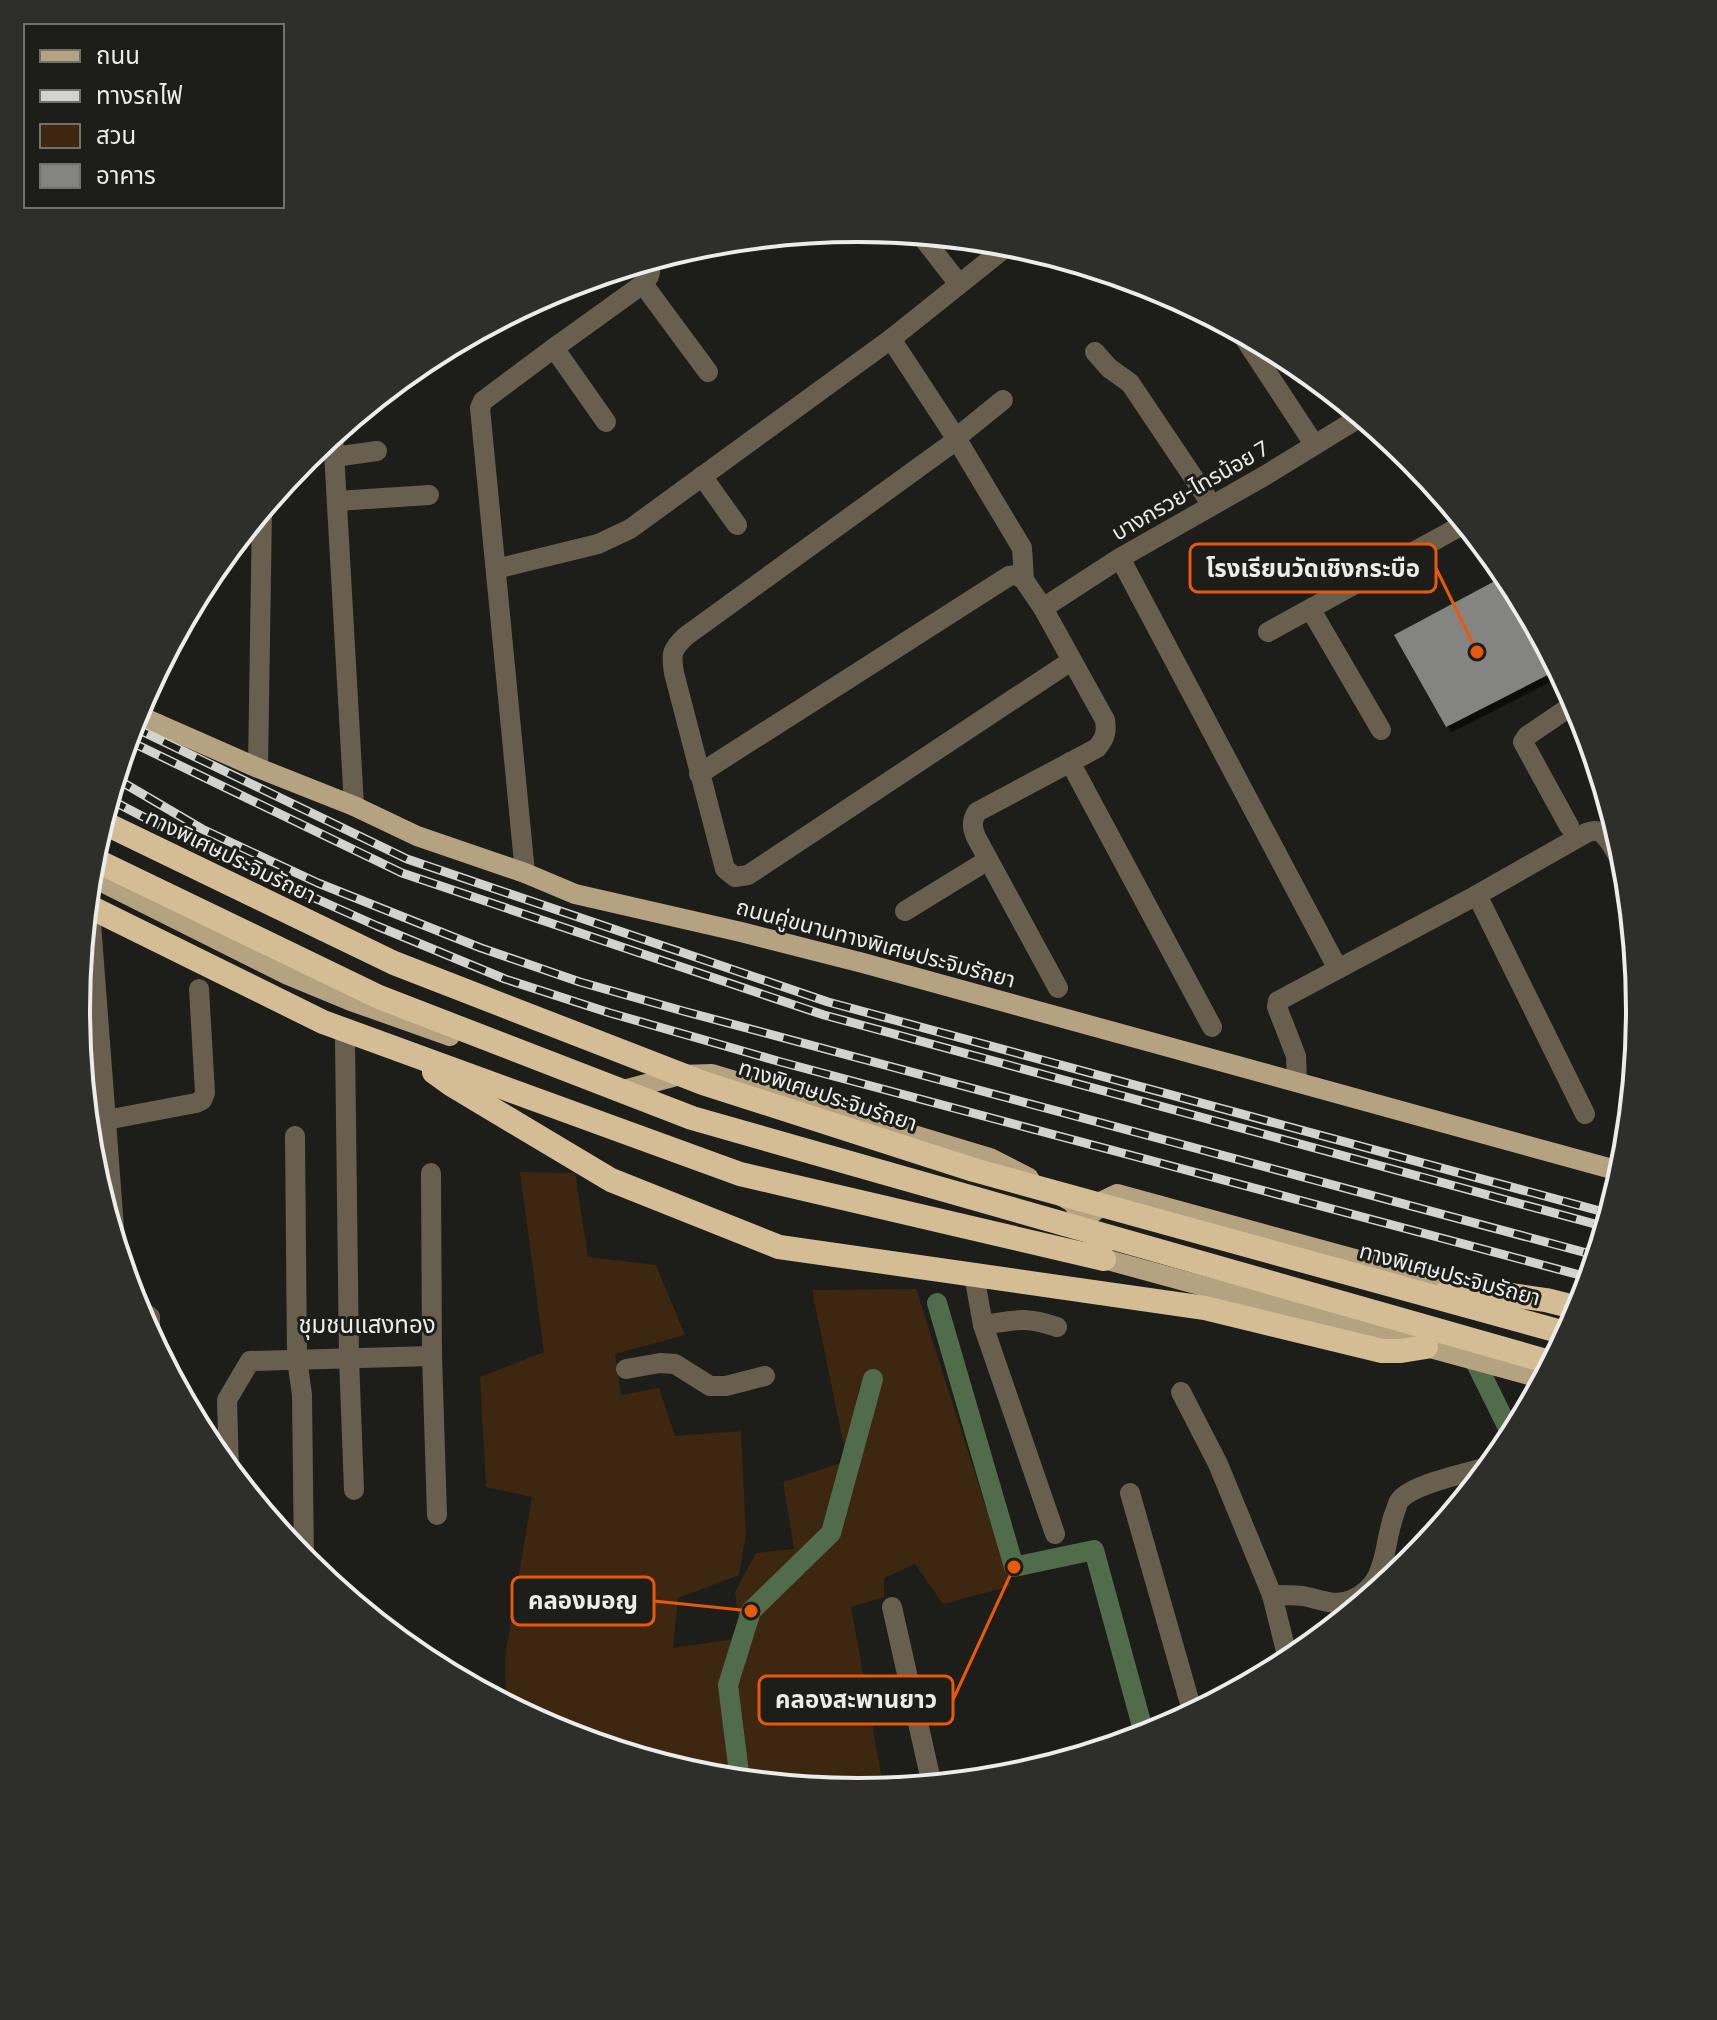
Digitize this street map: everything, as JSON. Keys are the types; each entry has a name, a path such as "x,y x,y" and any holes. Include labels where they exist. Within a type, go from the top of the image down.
{"highway":[{"name":"ทางพิเศษประจิมรัถยา","path":"112,827 394,963 703,1083 974,1170 1557,1331"},
{"path":"104,864 379,997 692,1118 1543,1360"},
{"path":"96,918 323,1022 740,1174 1104,1259"},
{"path":"409,1054 452,1085 611,1180 779,1247 1205,1308 1382,1351 1426,1347"},
{"path":"1416,1292 1491,1292 1568,1306"}],"main road":[{"name":"ถนนคู่ขนานทางพิเศษประจิมรัถยา","path":"147,719 354,806 417,836 525,873 575,894 848,959 1610,1168"},
{"path":"102,881 288,975 366,1007 591,1086 620,1091 680,1075 712,1074 990,1158 1072,1202 1090,1227 1104,1259 1534,1376"},
{"path":"1090,1227 1096,1204 1117,1194 1564,1316"}],"street":[{"path":"929,245 959,284"},
{"path":"496,569 598,544 630,529 891,339 997,254"},
{"path":"525,873 480,408 483,401 643,284 651,271"},
{"path":"643,284 708,372"},
{"path":"891,339 926,390 1022,548 1024,580"},
{"path":"554,348 606,422"},
{"path":"1252,350 1314,444"},
{"path":"1095,352 1137,391 1212,505"},
{"path":"1003,400 951,444 675,646 671,657 674,673 725,869 735,877 748,875 1071,661"},
{"name":"บางกรวย-ไทรน้อย 7","path":"1043,608 1120,558 1352,422"},
{"path":"334,449 354,806"},
{"path":"334,457 377,451"},
{"path":"702,476 737,525"},
{"path":"337,501 429,495"},
{"path":"258,768 262,526"},
{"path":"1268,632 1457,528"},
{"path":"1120,558 1338,969"},
{"path":"699,774 1009,576 1017,575 1024,580 1043,608 1105,720 1107,730 1097,748 977,812 973,819 972,828 988,860 1058,988"},
{"path":"1311,610 1381,730"},
{"path":"1566,709 1523,742 1569,826"},
{"path":"1070,762 1212,1027"},
{"path":"1297,1082 1296,1056 1277,1007 1278,1001 1586,833 1601,832 1607,839"},
{"path":"905,911 988,860"},
{"path":"1477,895 1585,1114"},
{"path":"91,988 95,1087"},
{"path":"99,1120 202,1100 205,1093 199,989"},
{"path":"345,1041 354,1490"},
{"path":"295,1136 297,1359 302,1395 304,1541"},
{"path":"431,1173 437,1515"},
{"path":"974,1275 983,1325 1055,1534"},
{"path":"983,1325 1014,1318 1057,1327"},
{"path":"228,1449 227,1400 250,1361 432,1356"},
{"path":"626,1369 660,1363 675,1364 710,1386 726,1386 765,1376"},
{"path":"1181,1392 1218,1464 1272,1595 1285,1649"},
{"path":"1380,1574 1389,1531 1400,1500 1413,1489 1473,1471"},
{"path":"1130,1493 1190,1703"},
{"path":"1272,1595 1305,1596 1337,1604 1349,1601"},
{"path":"892,1607 930,1775"}],"green space":[{"path":"520,1172 575,1173 588,1257 656,1265 685,1335 615,1354 621,1395 659,1388 675,1436 741,1431 746,1534 739,1575 678,1598 673,1648 741,1638 735,1592 756,1553 794,1549 783,1482 847,1461 812,1290 916,1289 1011,1586 943,1604 915,1564 884,1578 884,1597 851,1607 882,1778 808,1777 709,1764 611,1738 506,1692 505,1657 532,1497 486,1487 480,1377 544,1352"}],"building":[{"path":"1495,581 1550,674 1446,727 1394,635"}],"waterway":[{"path":"937,1303 1014,1567 1094,1550 1142,1724"},
{"path":"1469,1349 1506,1423"},
{"path":"738,1769 728,1685 751,1611 831,1533 873,1379"}],"railway":[{"path":"142,731 407,859 828,1002 1600,1211"},
{"path":"137,745 402,873 824,1015 1596,1224"},
{"path":"125,784 202,829 318,883 481,948 580,982 1587,1253"},
{"path":"118,804 203,848 377,926 505,979 610,1013 781,1062 1580,1275"}],"place":[{"name":"โรงเรียนวัดเชิงกระบือ","path":"1477,652"},
{"name":"คลองสะพานยาว","path":"1014,1567"},
{"name":"คลองมอญ","path":"751,1611"}],"district":[{"name":"ชุมชนแสงทอง","path":"367,1325"}]}
